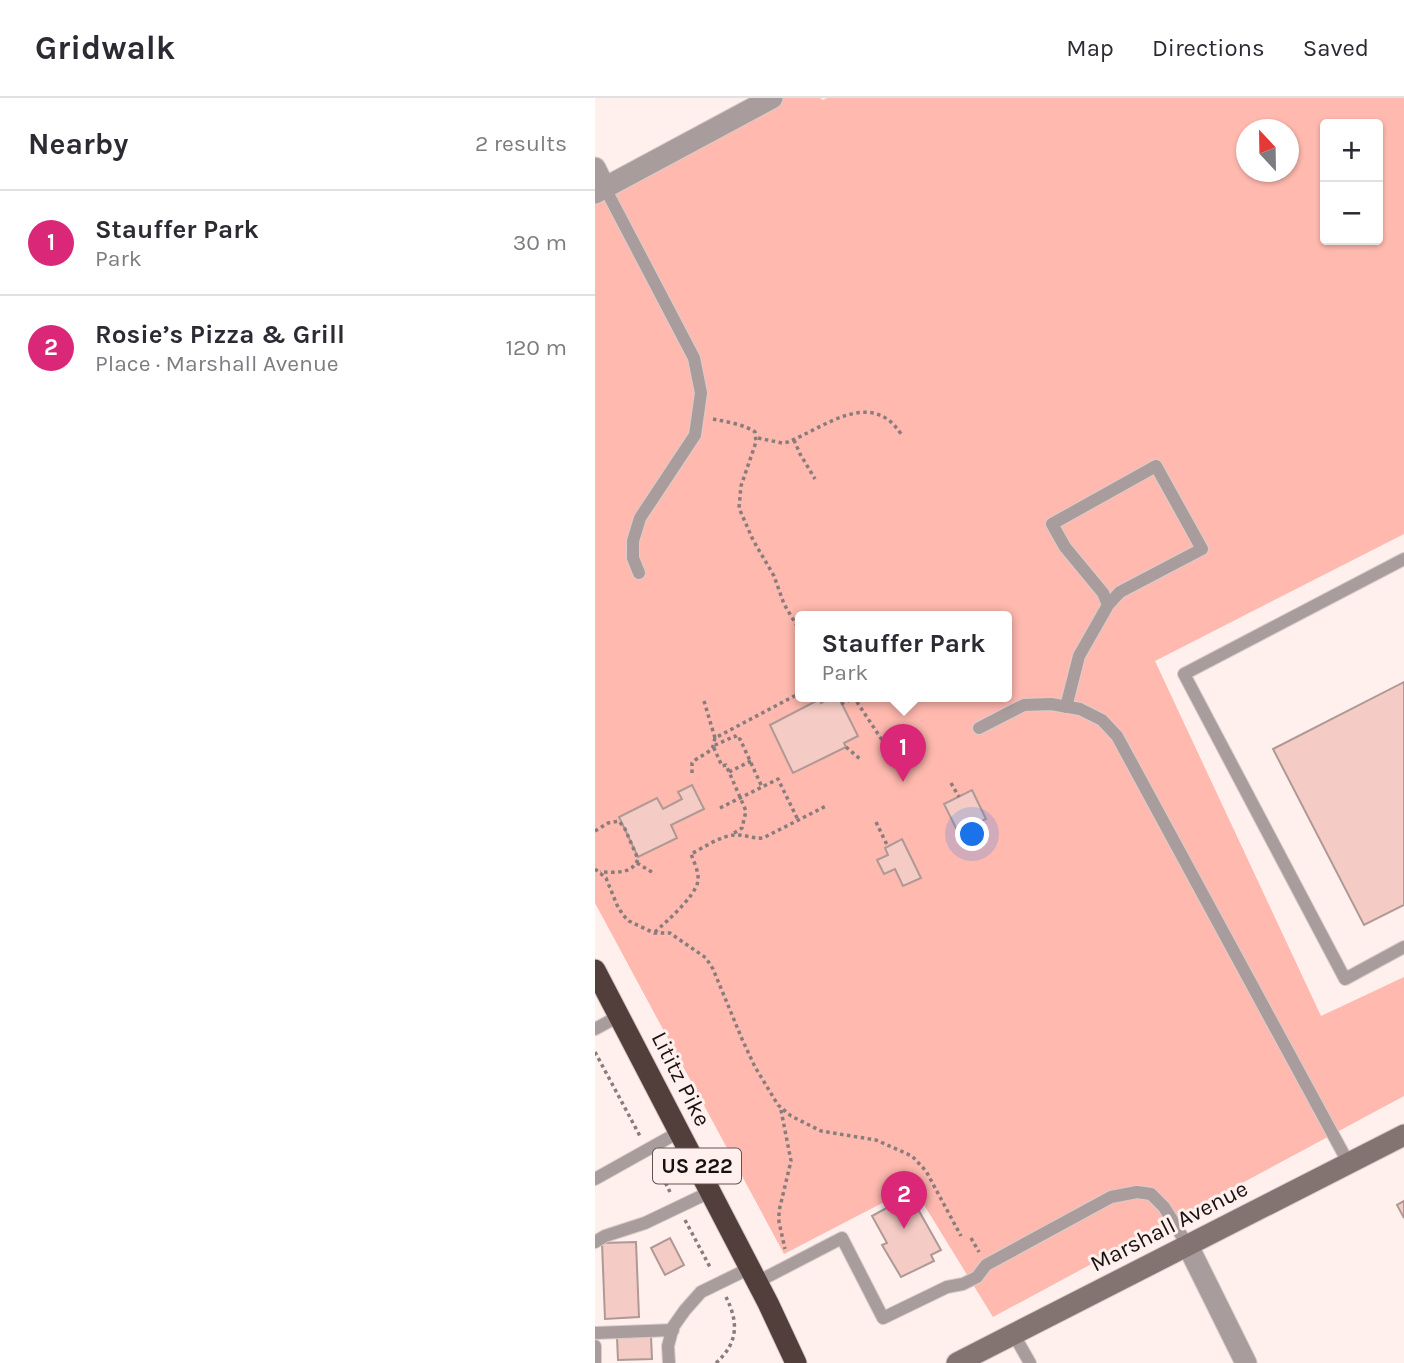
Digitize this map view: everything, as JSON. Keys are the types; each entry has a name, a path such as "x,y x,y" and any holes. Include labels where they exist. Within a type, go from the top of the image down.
{"highway":[{"name":"Lititz Pike","path":"595,970 754,1275 796,1363"}],"street":[{"path":"595,168 600,190 772,98"},
{"name":"Marshall Avenue","path":"957,1363 1404,1135"},
{"path":"1188,1246 1247,1363"}],"lane":[{"path":"600,190 694,358 701,393 695,435 640,518 632,541 633,558 639,573"},
{"path":"1066,707 1079,656 1108,605 1120,592 1202,549 1156,466 1052,524 1065,547 1103,593 1108,605"},
{"path":"1404,558 1184,674 1345,979 1404,947"},
{"path":"979,727 1024,705 1051,704 1080,709 1103,720 1117,736 1349,1164"},
{"path":"595,1029 619,1016"},
{"path":"595,1179 680,1132"},
{"path":"595,1242 645,1223 710,1192"},
{"path":"669,1363 668,1346 673,1330 685,1310 701,1292 754,1275 842,1238 883,1318 947,1287 963,1284 977,1276 986,1265 1111,1197 1137,1192 1151,1194 1164,1207 1188,1246"},
{"path":"595,1333 673,1330"},
{"path":"1014,1335 1030,1363"},
{"path":"595,1346 595,1363"}],"path":[{"path":"757,438 782,443 794,440 847,414 862,412 884,416 895,424 901,434"},
{"path":"698,417 752,429 757,438 741,486 739,508 795,623"},
{"path":"794,440 815,479"},
{"path":"715,738 795,696"},
{"path":"692,773 692,763 711,750 715,738 704,701"},
{"path":"856,702 898,769"},
{"path":"713,746 735,736 737,740 740,738 762,787"},
{"path":"654,933 681,906 697,884 697,873 691,854 742,828 745,819 746,811 726,765 722,766 713,746"},
{"path":"846,747 860,759"},
{"path":"729,772 751,761"},
{"path":"720,808 778,779 798,820"},
{"path":"951,783 958,797"},
{"path":"729,836 737,834 763,838 827,807"},
{"path":"595,831 614,821 622,824 638,856 637,863 631,869 622,872 596,870"},
{"path":"876,822 888,846"},
{"path":"637,863 655,874"},
{"path":"596,870 608,883 623,915 654,933 670,933 706,958 755,1067 781,1108 821,1131 876,1140 912,1156 926,1171 961,1236"},
{"path":"781,1108 791,1161 779,1211 785,1249"}],"shaded area":[{"path":"772,98 1404,98 1404,534 1155,661 1321,1016 1404,977 1404,1096 993,1317 913,1187 784,1254 595,903 595,193"}],"building":[{"path":"1404,682 1404,905 1364,925 1273,749"},
{"path":"814,702 841,702 858,736 844,743 846,747 793,773 770,725"},
{"path":"692,785 704,809 671,825 677,838 638,857 619,817 657,798 663,809 682,799 678,792"},
{"path":"972,790 986,819 958,832 944,804"},
{"path":"902,839 921,878 903,886 895,869 884,874 877,860 888,855 885,848"},
{"path":"910,1195 941,1250 931,1255 934,1261 901,1277 882,1245 887,1243 872,1216"},
{"path":"1404,1201 1404,1218 1397,1205"},
{"path":"670,1238 684,1265 665,1275 651,1248"},
{"path":"636,1242 639,1317 605,1319 602,1243"},
{"path":"651,1336 652,1359 618,1360 617,1338"}],"place":[{"name":"Stauffer Park","path":"903,782"},
{"name":"Rosie’s Pizza & Grill","path":"904,1229"}]}
